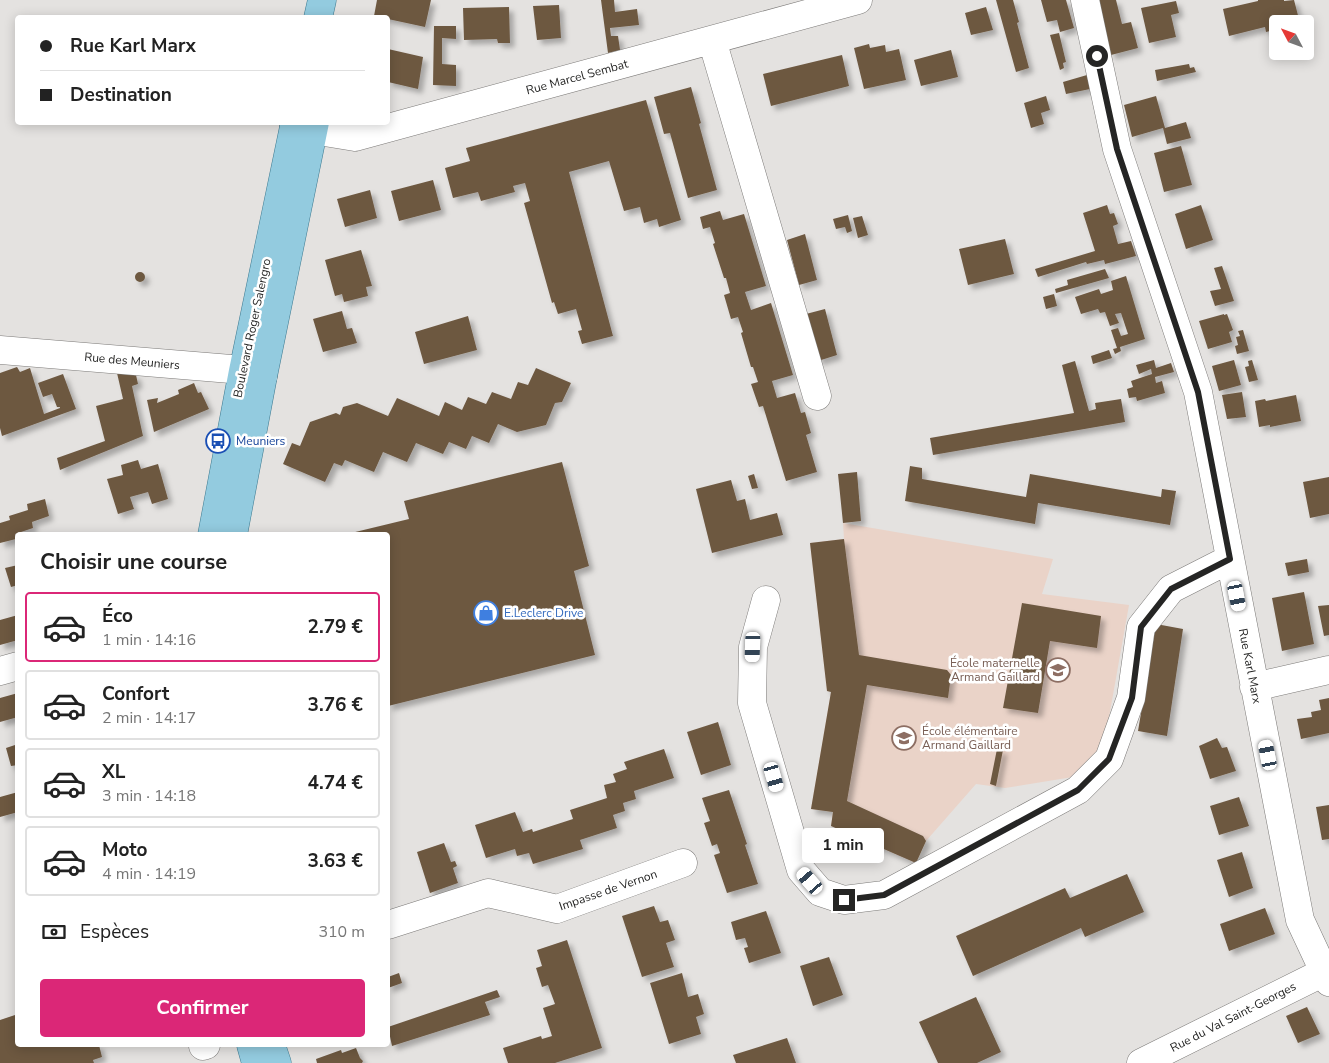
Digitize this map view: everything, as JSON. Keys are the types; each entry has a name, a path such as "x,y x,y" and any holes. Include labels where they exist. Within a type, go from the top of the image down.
{"main road":[{"path":"319,15 322,0"},
{"path":"334,15 337,0"},
{"name":"Boulevard Roger Salengro","path":"213,532 253,373 304,126"},
{"name":"Boulevard Roger Salengro","path":"233,532 253,373"},
{"path":"252,1047 256,1063"},
{"path":"272,1047 277,1063"}],"street":[{"name":"Rue Marcel Sembat","path":"304,126 355,137 858,0"},
{"name":"Rue Karl Marx","path":"1085,0 1117,149 1198,392 1300,920 1327,977"},
{"path":"712,40 817,396"},
{"name":"Rue des Meuniers","path":"0,350 231,369 253,373"},
{"path":"766,600 753,647 752,703 801,870 820,892 844,900 884,895 1078,790 1109,759 1132,698 1141,627 1171,589 1230,559"},
{"path":"0,671 15,667"},
{"path":"1254,687 1329,670"},
{"name":"Impasse de Vernon","path":"390,924 488,893 556,909 683,863"},
{"name":"Rue du Val Saint-Georges","path":"1142,1063 1327,977"}],"shaded area":[{"name":"École élémentaire Armand Gaillard","path":"843,523 1053,559 1042,594 1129,605 1106,734 1095,757 1079,776 1005,788 976,784 926,841 916,863 831,826 833,812 811,809 831,692 827,691 810,543 844,539"}],"building":[{"path":"377,0 431,0 425,27 390,19 390,15 374,15"},
{"path":"601,0 614,0 615,12 637,9 639,25 610,28 611,36 618,36 620,50 608,53"},
{"path":"996,0 1013,0 1029,68 1016,72"},
{"path":"1041,0 1066,0 1074,28 1060,32 1057,20 1047,22"},
{"path":"1097,0 1116,0 1122,24 1131,22 1138,48 1111,55"},
{"path":"1294,0 1298,15 1269,15 1269,31 1266,32 1265,27 1229,36 1223,9 1258,1"},
{"path":"1176,1 1179,13 1171,15 1176,37 1149,43 1141,8"},
{"path":"559,5 561,38 537,40 533,6"},
{"path":"509,7 510,43 498,43 497,39 464,40 463,8"},
{"path":"986,7 993,30 971,35 965,13"},
{"path":"434,26 456,26 456,39 442,38 442,64 456,65 456,86 433,85"},
{"path":"1059,33 1066,62 1063,63 1064,68 1060,70 1050,35"},
{"path":"869,44 870,48 885,45 886,52 899,49 906,80 864,89 854,48"},
{"path":"390,49 423,57 418,89 390,82"},
{"path":"951,50 958,77 921,86 914,60"},
{"path":"842,55 849,86 771,106 763,74"},
{"path":"1189,64 1190,68 1194,67 1196,72 1157,81 1155,70"},
{"path":"1087,75 1090,89 1066,94 1063,82"},
{"path":"691,87 717,190 688,198 670,133 664,134 654,97"},
{"path":"1046,96 1050,110 1041,113 1044,124 1031,128 1024,103"},
{"path":"1156,96 1165,128 1186,122 1191,138 1167,144 1163,128 1132,137 1124,105"},
{"path":"646,100 681,220 659,227 657,219 644,223 640,207 624,211 609,161 569,172 613,336 582,344 578,331 582,330 576,309 558,314 554,302 552,303 524,203 530,201 525,183 513,186 515,192 481,201 478,192 453,198 445,168 470,161 466,148"},
{"path":"1181,146 1192,185 1164,192 1154,153"},
{"path":"433,180 441,210 399,221 391,191"},
{"path":"370,190 377,218 345,227 337,199"},
{"path":"1107,205 1110,214 1114,213 1118,224 1113,226 1118,244 1131,241 1136,256 1105,264 1104,260 1087,264 1086,262 1038,277 1035,269 1095,251 1083,213"},
{"path":"1201,205 1213,240 1186,249 1175,214"},
{"path":"720,211 723,220 744,214 766,286 745,292 751,310 771,303 793,375 772,381 777,398 795,393 801,413 805,412 811,433 806,435 817,472 786,481 763,406 759,407 751,384 758,382 753,367 751,367 738,317 731,319 724,295 730,293 713,244 715,243 710,227 703,229 700,217"},
{"path":"848,215 852,231 847,233 845,227 836,229 833,219"},
{"path":"862,216 868,235 858,238 853,218"},
{"path":"805,234 817,280 799,285 787,240"},
{"path":"1005,239 1014,274 968,285 959,249"},
{"path":"361,250 372,286 366,287 368,296 344,302 342,294 335,296 325,260"},
{"path":"1222,266 1234,301 1215,306 1210,291 1221,289 1214,268"},
{"path":"1105,269 1109,278 1056,293 1055,289 1068,285 1067,280"},
{"path":"138,272 142,272 145,277 144,281 138,282 135,279 135,275"},
{"path":"1126,276 1145,339 1120,347 1121,351 1115,354 1113,349 1117,348 1111,330 1118,328 1121,336 1128,334 1121,313 1115,314 1119,323 1110,326 1105,312 1100,313 1098,309 1081,314 1075,297 1099,289 1101,294 1113,290 1111,281"},
{"path":"1054,294 1057,306 1046,309 1043,297"},
{"path":"825,309 837,355 818,361 806,314"},
{"path":"342,311 347,329 352,328 357,343 323,352 313,319"},
{"path":"1227,314 1233,330 1229,332 1232,342 1208,349 1199,321"},
{"path":"468,316 477,350 424,364 415,332"},
{"path":"1243,330 1249,351 1237,354 1235,346 1238,345 1236,337 1240,336 1238,331"},
{"path":"1109,350 1112,358 1093,364 1091,356"},
{"path":"1154,360 1156,368 1171,363 1174,372 1155,377 1156,383 1162,381 1165,393 1137,401 1136,397 1129,398 1127,389 1133,387 1131,381 1152,374 1151,369 1139,374 1136,365"},
{"path":"1234,360 1241,385 1219,391 1212,366"},
{"path":"1252,360 1258,380 1249,382 1245,367 1249,366 1248,361"},
{"path":"1075,361 1089,411 1096,409 1095,403 1121,399 1125,422 933,455 930,438 1074,413 1062,365"},
{"path":"17,367 20,372 30,368 44,414 60,407 57,407 52,394 43,397 38,383 63,374 76,409 2,436 0,428 0,373"},
{"path":"536,368 571,383 562,402 555,403 546,425 517,432 498,424 489,443 472,436 466,449 449,442 443,454 416,443 407,462 383,452 374,472 345,460 342,466 334,463 325,482 283,464 292,443 300,446 310,422 336,413 340,415 343,407 357,403 388,416 397,398 439,416 445,402 462,410 468,397 486,404 492,392 511,399 518,382 528,385"},
{"path":"117,373 136,375 138,384 132,386 143,436 60,470 57,458 105,441 96,406 123,399"},
{"path":"194,383 198,393 201,392 209,409 154,432 147,400 158,398 157,403 179,394 178,390"},
{"path":"1242,392 1246,417 1227,419 1222,395"},
{"path":"1296,395 1301,421 1270,427 1270,425 1259,427 1255,401 1265,399 1266,401"},
{"path":"138,460 141,469 158,464 168,499 152,504 148,492 130,497 134,509 118,514 107,479 123,475 121,465"},
{"name":"E.Leclerc Drive","path":"562,462 589,566 574,571 595,655 390,706 390,532 355,532 409,519 404,501"},
{"path":"910,466 922,468 922,479 1026,497 1030,474 1161,497 1162,489 1176,491 1170,525 1038,503 1035,524 905,501"},
{"path":"857,472 861,521 843,523 838,474"},
{"path":"754,474 758,488 752,489 748,476"},
{"path":"1329,477 1329,514 1310,518 1303,482"},
{"path":"731,480 737,501 745,499 750,520 777,513 783,535 712,553 696,489"},
{"path":"45,499 49,516 32,522 33,528 15,532 15,539 0,543 0,523 10,520 9,516 28,510 27,504"},
{"path":"844,539 859,655 947,670 951,675 948,698 867,685 847,801 923,836 926,841 916,863 831,826 833,812 811,809 831,692 827,691 810,543"},
{"path":"1307,559 1309,572 1288,576 1285,563"},
{"path":"15,566 15,586 11,587 5,568"},
{"path":"1304,592 1314,644 1282,651 1272,598"},
{"path":"1022,603 1101,616 1097,648 1050,641 1038,713 1003,708"},
{"path":"1329,605 1329,635 1324,636 1318,606"},
{"path":"15,616 15,641 0,645 0,620"},
{"path":"1156,624 1183,629 1167,736 1138,731"},
{"path":"15,694 15,718 0,722 0,698"},
{"path":"1329,698 1329,733 1301,739 1297,719 1312,717 1311,712 1321,710 1319,700"},
{"path":"718,722 731,765 701,775 687,732"},
{"path":"1217,738 1222,748 1227,747 1236,771 1210,779 1199,746"},
{"path":"15,745 15,765 11,766 6,748"},
{"path":"664,749 674,778 634,791 636,799 623,803 625,811 613,815 617,828 580,840 583,849 533,864 529,853 517,856 515,849 486,858 475,825 515,812 523,832 532,829 533,832 573,819 570,810 607,798 604,785 616,782 613,774 627,769 624,762"},
{"path":"997,749 1003,750 996,786 990,784"},
{"path":"729,790 758,884 727,893 714,855 720,853 717,844 712,846 704,823 710,821 702,798"},
{"path":"15,793 15,813 0,817 0,797"},
{"path":"1239,797 1249,826 1219,835 1210,806"},
{"path":"1329,805 1329,839 1322,840 1316,807"},
{"path":"444,843 451,862 455,861 457,866 453,868 458,883 430,893 417,852"},
{"path":"1242,852 1253,888 1229,897 1217,860"},
{"path":"1127,874 1144,912 1085,937 1081,928 973,976 956,936 1065,888 1070,898"},
{"path":"654,906 660,922 668,920 675,940 666,943 674,967 642,977 622,916"},
{"path":"1265,908 1275,934 1229,951 1220,924"},
{"path":"766,911 781,953 749,963 744,948 748,947 745,938 736,940 731,922"},
{"path":"567,940 602,1048 555,1063 508,1063 503,1048 541,1036 542,1039 552,1036 543,1008 555,1004 548,985 542,987 536,968 542,966 537,950"},
{"path":"829,957 843,995 813,1006 800,966"},
{"path":"399,973 402,983 390,987 390,976"},
{"path":"682,973 688,997 698,994 704,1014 696,1017 701,1034 669,1044 650,983"},
{"path":"497,990 500,997 485,1002 490,1015 392,1046 390,1026"},
{"path":"976,997 1001,1052 977,1063 938,1063 919,1022"},
{"path":"1307,1007 1320,1034 1298,1043 1286,1016"},
{"path":"15,1015 15,1047 100,1047 102,1057 93,1060 94,1063 0,1063 0,1020"},
{"path":"787,1038 796,1063 736,1063 733,1055"},
{"path":"356,1048 363,1061 362,1063 317,1063 316,1059 341,1050 342,1053"}],"place":[{"name":"Meuniers","path":"218,441"},
{"name":"E.Leclerc Drive","path":"486,613"},
{"name":"École maternelle Armand Gaillard","path":"1058,670"},
{"name":"École élémentaire Armand Gaillard","path":"904,738"}],"route":[{"path":"844,900 884,895 1078,790 1109,759 1132,698 1141,627 1171,589 1230,559 1198,392 1117,149 1097,56"}]}
